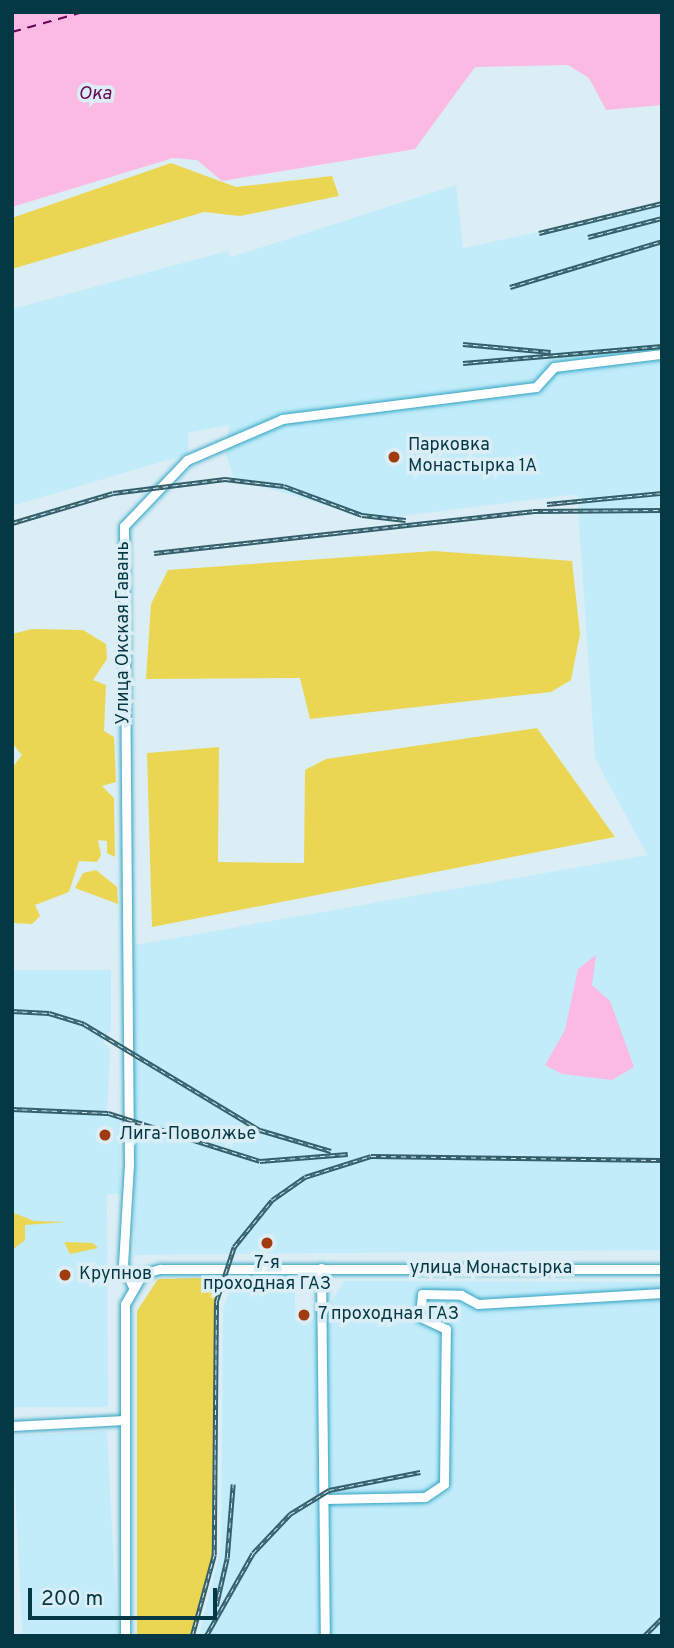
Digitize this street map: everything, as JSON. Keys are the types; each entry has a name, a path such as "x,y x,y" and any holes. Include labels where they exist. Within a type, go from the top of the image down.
{"street":[{"name":"Улица Окская Гавань","path":"132,1285 123,1265 127,967 122,562 124,526 137,506 187,460 282,419 536,387 554,366 662,354"},
{"path":"321,1268 326,1499 325,1636"},
{"name":"улица Монастырка","path":"132,1285 160,1269 662,1269"},
{"path":"125,1636 125,1304 132,1285"},
{"path":"326,1499 425,1497 444,1483 446,1329 419,1317 422,1294 461,1294 478,1304 662,1293"},
{"path":"12,1426 124,1420"}],"shaded area":[{"path":"171,163 236,187 332,176 339,196 240,216 204,212 12,269 12,218"},
{"path":"456,185 463,248 662,206 662,1250 134,1255 135,945 647,855 595,758 577,494 386,518 355,514 234,478 226,454 229,425 188,433 188,454 12,506 12,309 227,251 231,257"},
{"path":"434,551 572,561 580,634 571,680 551,692 310,719 300,678 146,679 151,604 168,570"},
{"path":"32,629 83,630 106,644 107,659 93,680 106,685 104,731 114,737 116,782 102,786 114,798 115,857 107,853 107,841 98,840 101,855 97,862 79,861 69,892 35,905 40,916 32,924 12,923 12,768 22,755 12,743 12,634"},
{"path":"537,728 615,837 152,927 147,753 219,747 218,862 304,863 305,770 326,759"},
{"path":"96,870 117,887 118,904 75,888 83,873"},
{"path":"12,970 111,970 111,1029 103,1043 110,1048 107,1116 120,1119 120,1194 107,1194 108,1407 12,1407"},
{"path":"14,1213 34,1221 66,1222 25,1225 25,1240 12,1250"},
{"path":"64,1242 93,1243 98,1248 70,1254"},
{"path":"201,1278 201,1297 203,1281 208,1279 206,1289 219,1284 216,1296 209,1296 216,1297 212,1563 190,1636 137,1636 137,1311 158,1279"},
{"path":"344,1281 662,1282 662,1636 199,1636 221,1547 223,1310 232,1284 288,1282 295,1286 295,1310 326,1310"},
{"path":"107,1431 118,1636 23,1636 12,1436"}],"water":[{"name":"Ока","path":"12,12 662,12 662,105 606,110 589,78 568,65 475,67 415,149 222,181 197,160 173,158 12,207"},
{"path":"596,955 592,985 610,1001 634,1067 612,1080 562,1074 545,1065 565,1030 578,969"}],"ferry route":[{"path":"12,32 83,12"}],"railway":[{"path":"539,233 662,203"},
{"path":"588,237 662,218"},
{"path":"510,287 662,241"},
{"path":"463,344 551,352"},
{"path":"463,363 662,346"},
{"path":"12,523 113,493 225,479 284,486 362,515 406,520"},
{"path":"547,504 662,493"},
{"path":"154,553 533,511 662,510"},
{"path":"12,1011 49,1013 84,1024 260,1130 331,1151"},
{"path":"12,1109 108,1113 260,1161 348,1154"},
{"path":"192,1636 214,1555 216,1302 234,1247 272,1200 305,1177 371,1156 662,1160"},
{"path":"206,1636 253,1553 290,1514 329,1490 420,1472"},
{"path":"216,1606 227,1558 233,1484"},
{"path":"644,1636 662,1618"}],"place":[{"name":"Парковка Монастырка 1А","path":"394,457"},
{"name":"Лига-Поволжье","path":"105,1135"},
{"name":"7-я проходная ГАЗ","path":"267,1243"},
{"name":"Крупнов","path":"65,1275"},
{"name":"7 проходная ГАЗ","path":"304,1315"}]}
